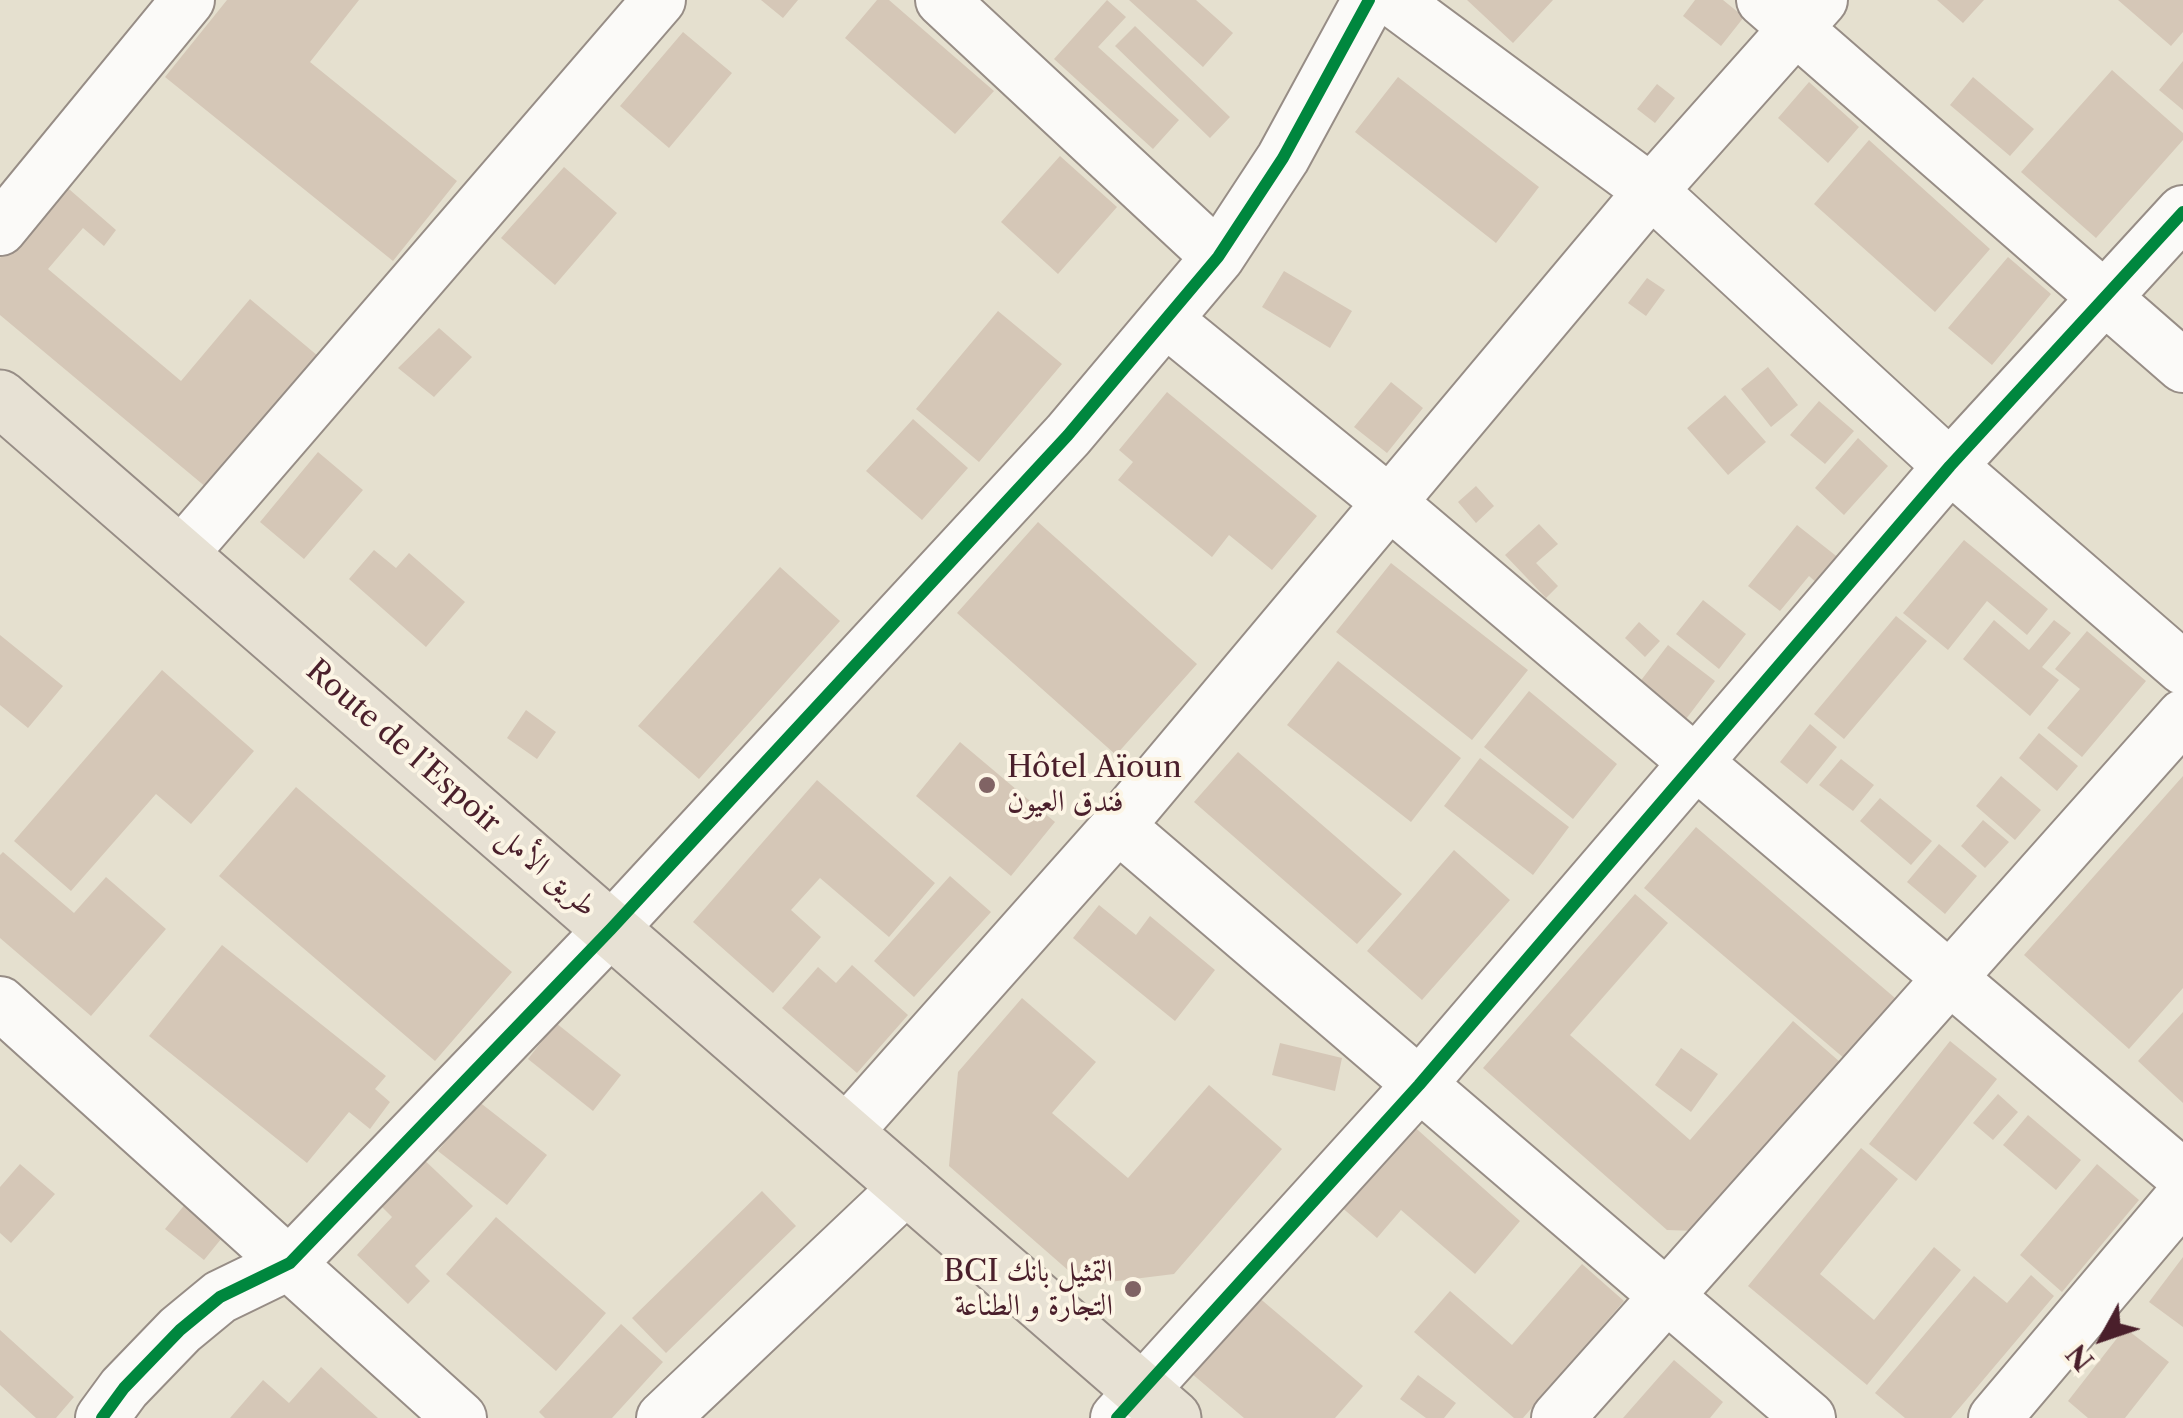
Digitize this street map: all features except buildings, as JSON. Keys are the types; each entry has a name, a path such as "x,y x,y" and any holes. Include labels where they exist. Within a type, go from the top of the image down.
{"highway":[{"name":"Route de l’Espoir طريق الأمل","path":"0,398 908,1186 1144,1409"}],"street":[{"path":"0,229 188,0"},
{"path":"180,554 659,0"},
{"path":"942,0 1218,257"},
{"path":"102,1418 124,1388 180,1330 220,1297 290,1262 611,929 1068,435 1218,257 1283,158 1370,0"},
{"path":"1393,0 1652,191 1950,466 2183,668"},
{"path":"846,1132 1118,826 1652,191 1793,10 2183,366"},
{"path":"1144,1409 1950,466 2183,212"},
{"path":"1166,321 1390,503 2183,1176"},
{"path":"1558,1418 2183,716"},
{"path":"1118,826 1809,1418"},
{"path":"0,1003 460,1418"},
{"path":"663,1418 908,1186"},
{"path":"1995,1418 2183,1196"}],"cycle path":[{"path":"102,1418 124,1388 180,1330 220,1297 290,1263 611,929 1068,435 1218,257 1283,158 1369,0"},
{"path":"1117,1418 1419,1085 1950,466 2183,212"}],"place":[{"name":"Hôtel Aïoun فندق العيون","path":"987,785"},
{"name":"BCI التمثيل بانك التجارة و الطناعة","path":"1133,1289"}]}
